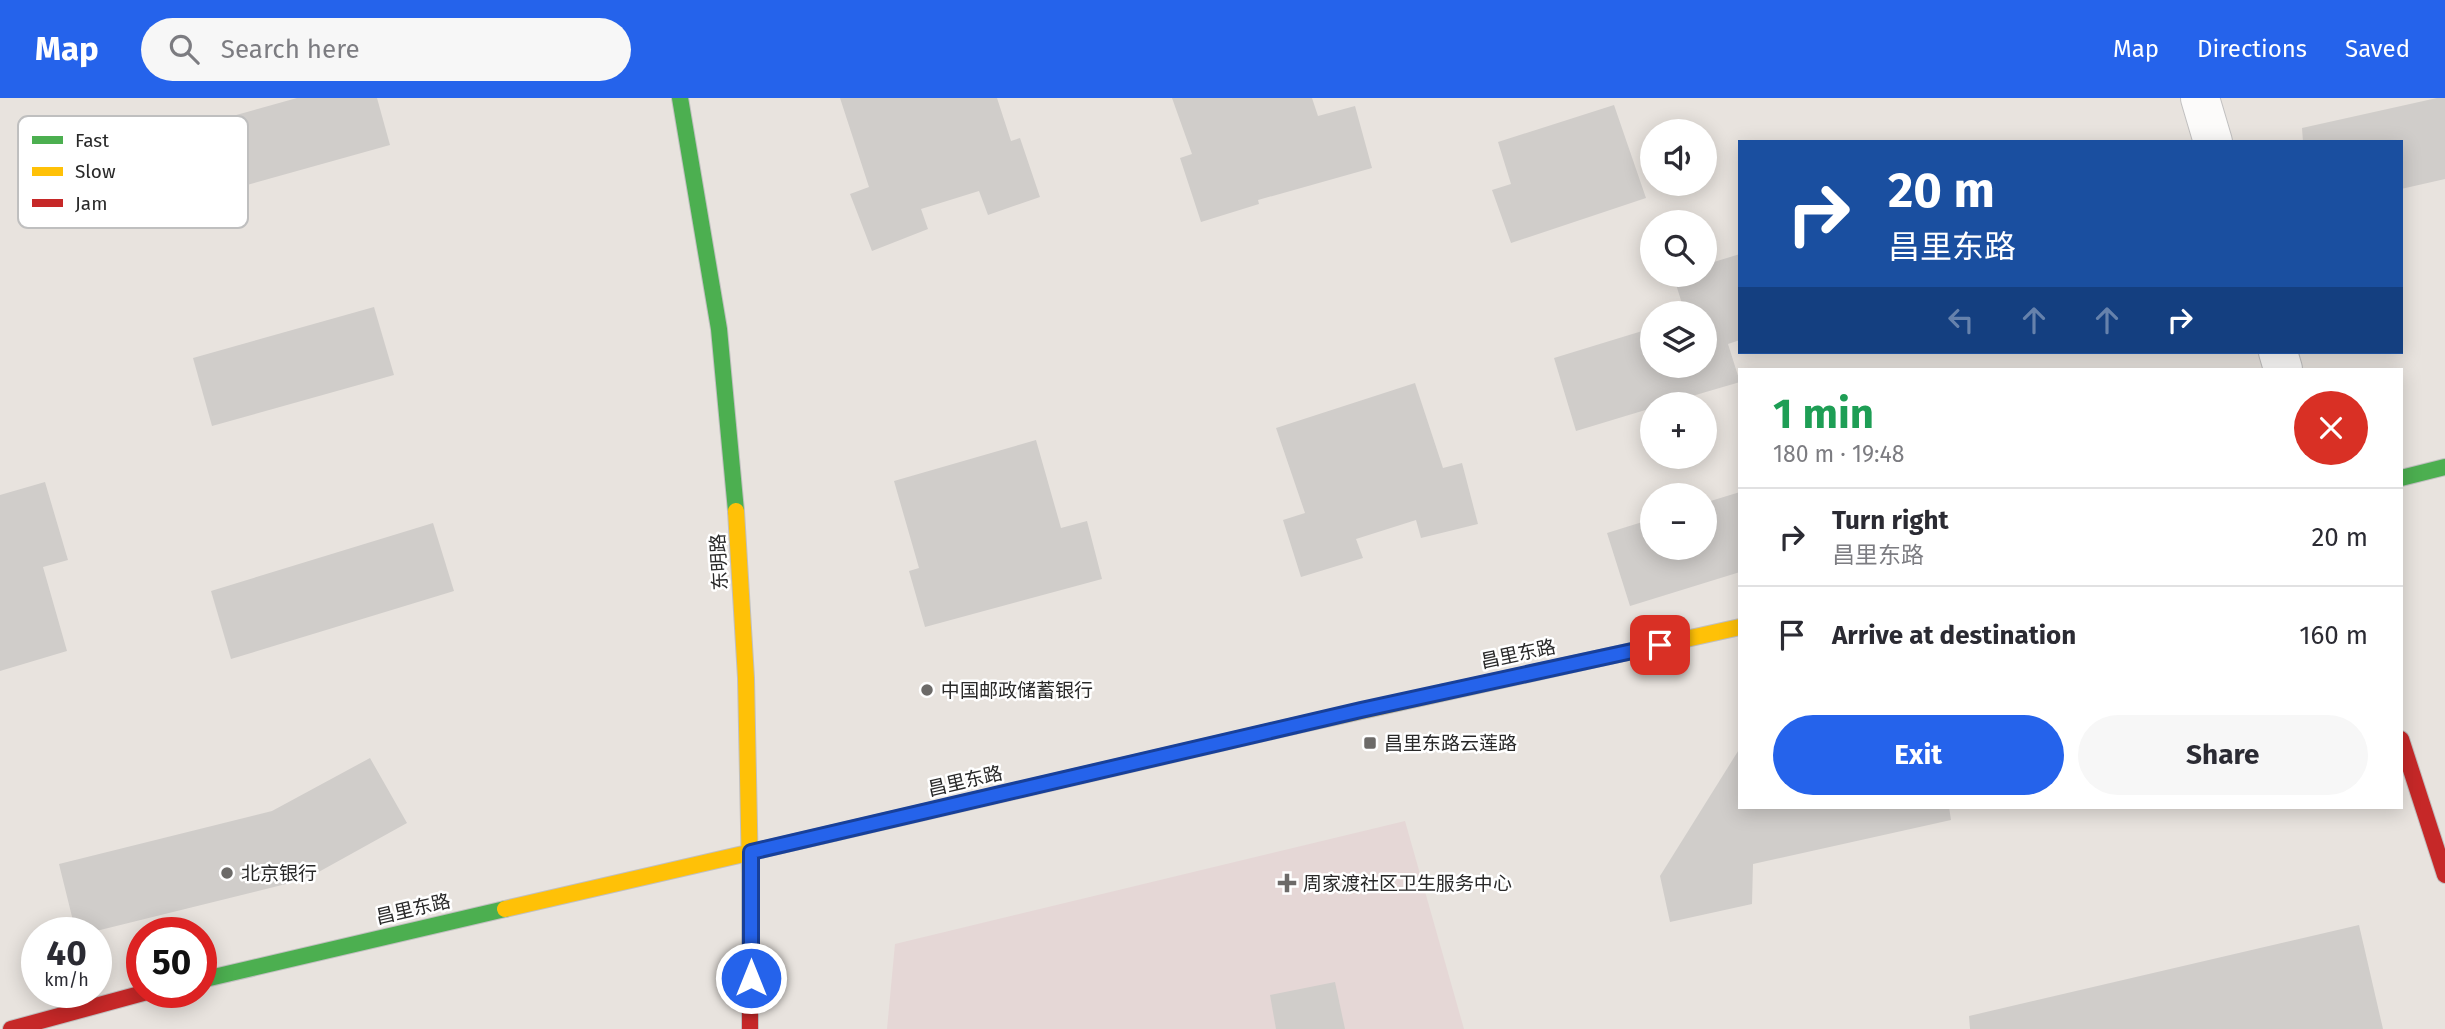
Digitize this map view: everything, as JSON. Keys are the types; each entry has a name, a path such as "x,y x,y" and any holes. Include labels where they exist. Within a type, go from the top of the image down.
{"street":[{"name":"东明路","path":"680,98 700,193 730,414 749,733 750,1029"},
{"path":"2200,98 2212,140"},
{"path":"2403,478 2445,467"},
{"name":"昌里东路","path":"217,976 1361,710 1738,627"},
{"path":"2403,745 2445,875"},
{"path":"11,1029 126,998"}],"shaded area":[{"name":"周家渡社区卫生服务中心","path":"1405,821 1464,1029 887,1029 895,944"}],"building":[{"path":"297,98 377,98 390,145 248,185 248,116 233,116"},
{"path":"840,98 997,98 1011,141 1020,138 1040,197 988,215 979,191 921,209 928,229 872,251 850,194 869,187"},
{"path":"1172,98 1312,98 1318,116 1355,106 1372,168 1258,200 1259,204 1201,222 1180,158 1192,154"},
{"path":"2445,98 2445,179 2403,189 2403,140 2303,140 2302,128"},
{"path":"1614,105 1640,181 1640,196 1646,198 1511,243 1492,190 1511,184 1498,142"},
{"path":"1738,255 1738,341 1728,344 1738,383 1706,392 1640,392 1640,412 1576,431 1554,358 1640,332 1640,378 1717,378 1717,301 1681,301 1677,287 1717,287 1717,261"},
{"path":"374,307 394,375 212,426 193,358"},
{"path":"1415,383 1443,468 1462,463 1478,524 1421,538 1416,520 1356,539 1363,558 1301,577 1283,520 1305,513 1276,428"},
{"path":"1036,440 1061,528 1087,521 1102,579 925,627 909,571 919,568 894,481"},
{"path":"45,482 68,560 43,567 67,651 0,671 0,495"},
{"path":"1738,493 1738,573 1630,606 1607,533 1640,523 1640,560 1717,560 1717,499"},
{"path":"433,523 454,591 231,659 211,591"},
{"path":"1738,751 1738,809 1949,809 1951,820 1753,864 1752,904 1670,922 1660,876"},
{"path":"370,758 407,823 306,879 153,917 126,917 126,924 112,927 112,917 72,917 59,864 272,811"},
{"path":"2359,925 2383,1029 1970,1029 1969,1016"},
{"path":"1335,982 1345,1029 1276,1029 1270,995"}],"traffic: fast":[{"path":"680,98 719,329 736,511"},
{"path":"2403,478 2445,467"},
{"path":"217,976 505,909"}],"traffic: slow":[{"path":"736,511 746,678 750,874"},
{"path":"1294,726 1738,627"},
{"path":"505,909 834,833"}],"traffic: jam":[{"path":"834,833 1294,726"},
{"path":"2403,745 2445,875"},
{"path":"750,874 750,1029"},
{"path":"11,1029 126,998"}],"place":[{"name":"中国邮政储蓄银行","path":"927,690"},
{"name":"昌里东路云莲路","path":"1370,743"},
{"name":"北京银行","path":"227,873"},
{"name":"周家渡社区卫生服务中心","path":"1287,883"}],"route":[{"path":"751,978 751,852 1361,710 1660,645"}]}
